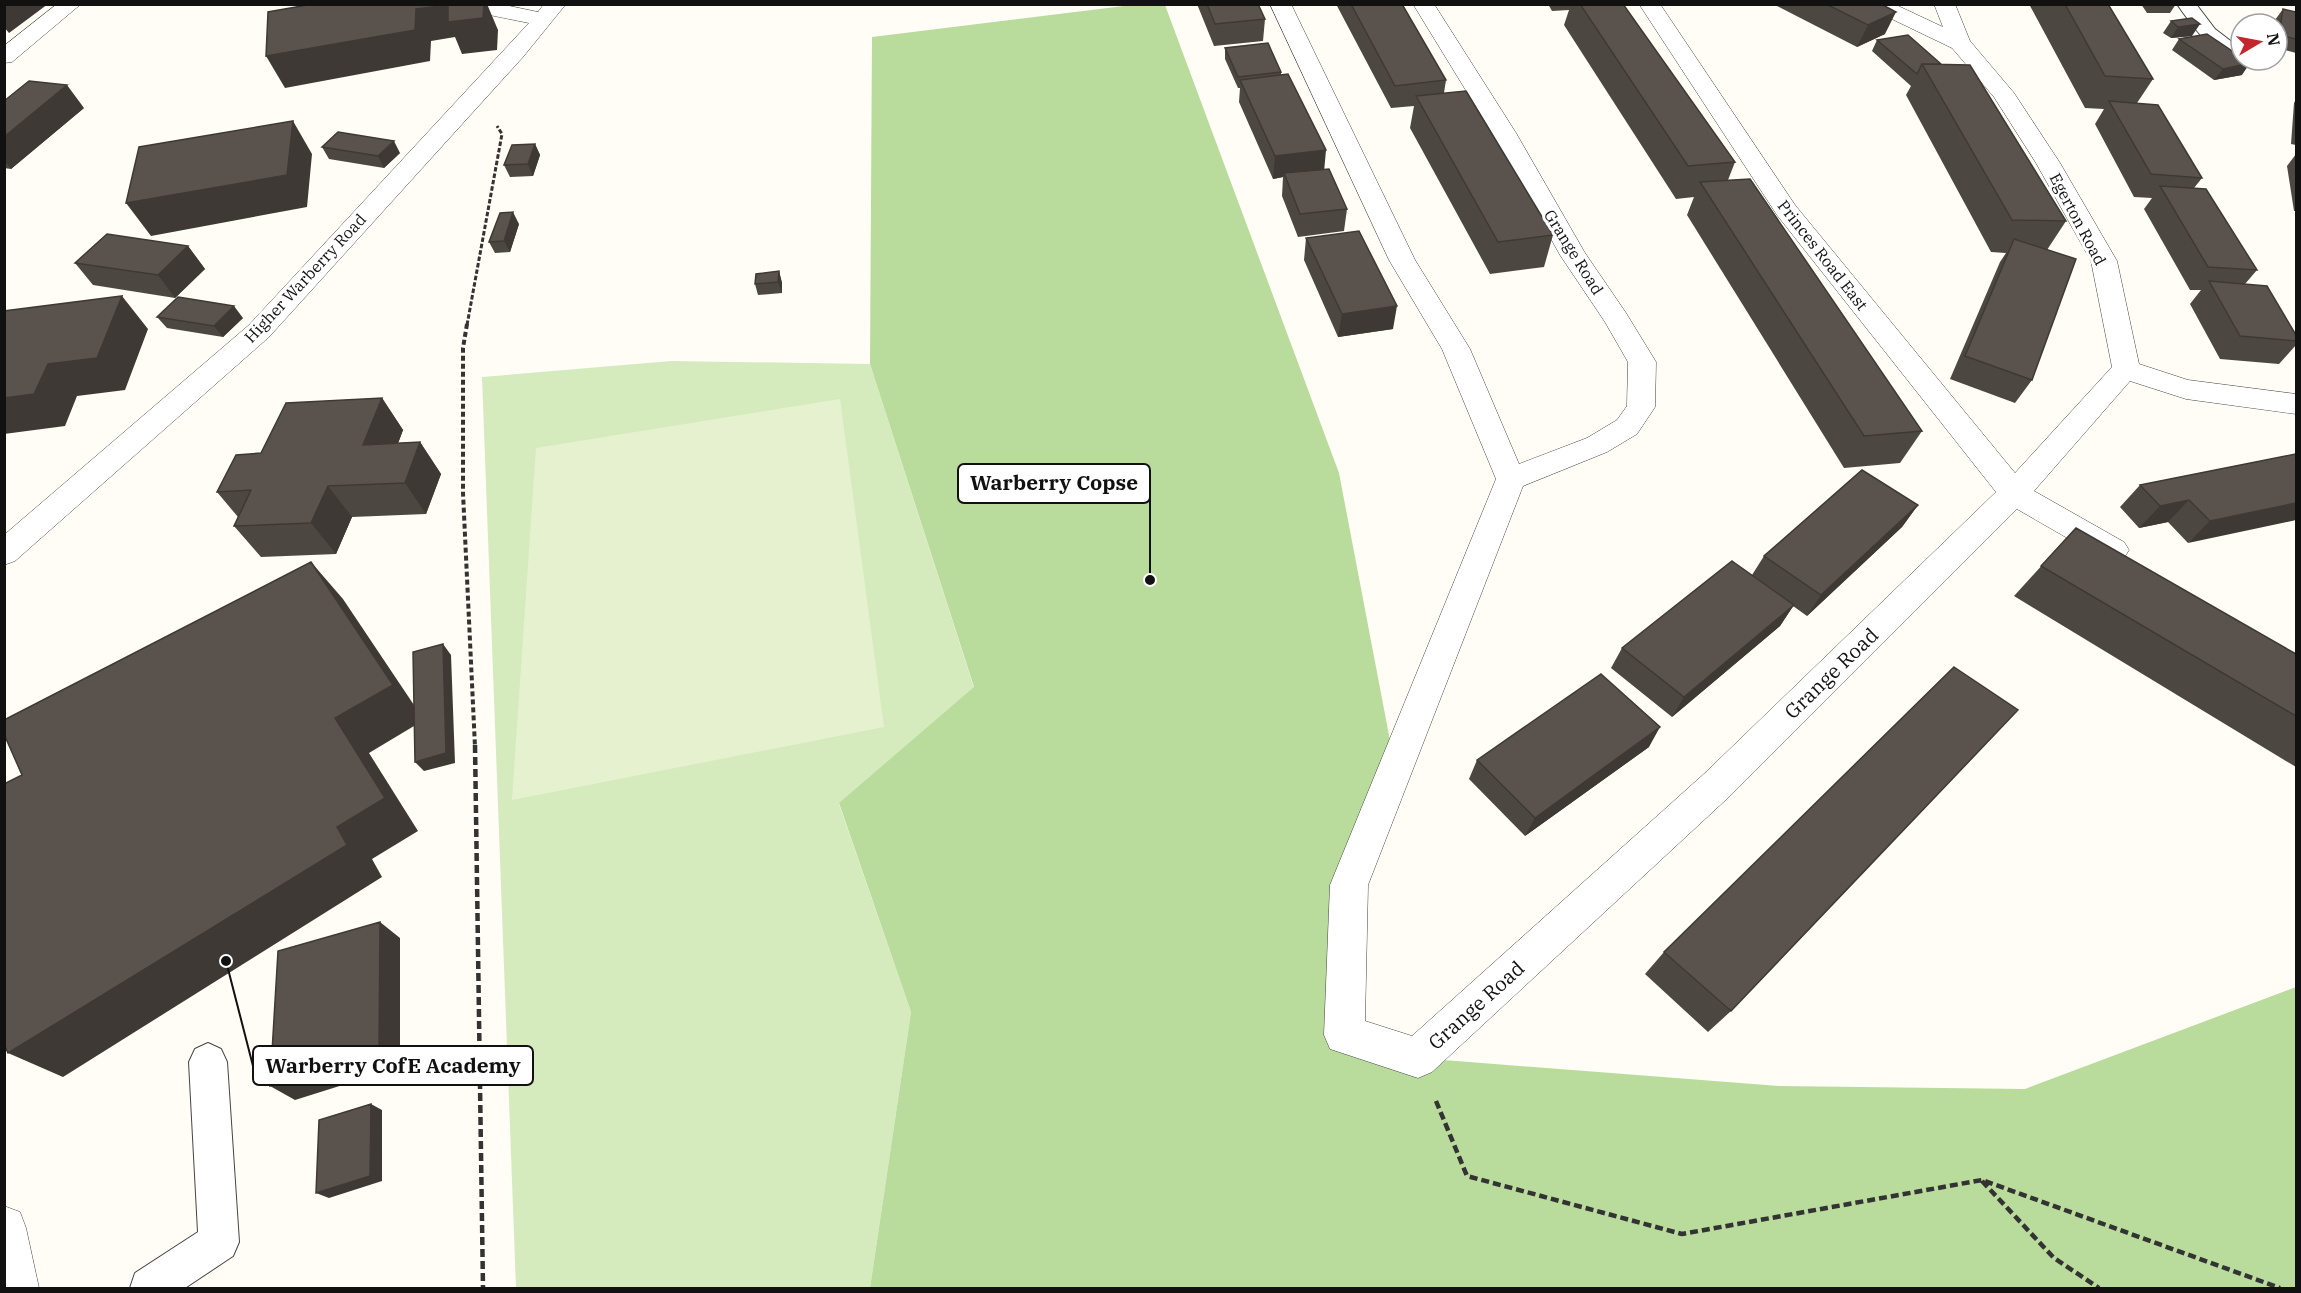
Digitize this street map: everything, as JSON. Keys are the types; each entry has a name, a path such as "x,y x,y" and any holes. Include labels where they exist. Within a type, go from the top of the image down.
{"street":[{"path":"4,57 71,4"},
{"path":"465,4 550,12"},
{"path":"1280,4 1402,260 1456,349 1511,479"},
{"name":"Grange Road","path":"1423,4 1504,133 1574,255 1617,319 1642,362 1641,407 1627,427 1586,450 1511,479 1349,885 1344,1035 1418,1058 1718,784 2014,493"},
{"name":"Princes Road East","path":"1649,4 1786,210 2014,493"},
{"path":"1876,4 1960,43"},
{"name":"Egerton Road","path":"1944,4 1960,43 2003,93 2048,163 2104,261 2126,370"},
{"name":"Higher Warberry Road","path":"4,553 260,331 550,12"},
{"path":"2135,564 2014,493 2084,418 2114,380 2126,370 2186,389 2296,404"},
{"path":"4,1228 17,1288"}],"lane":[{"path":"2186,4 2208,33 2229,50"},
{"path":"150,1288 219,1242 208,1062"}],"path":[{"path":"477,92 502,134 463,348 462,493 474,705 483,1288"},
{"path":"1418,1058 1467,1176 1682,1234 1982,1180 2280,1288"},
{"path":"1982,1180 2054,1258 2099,1288"}],"green space":[{"path":"1132,5 1165,5 1339,473 1396,772 1349,885 1344,1035 1418,1058 1779,1086 2025,1089 2296,987 2296,1288 870,1288 911,1012 839,803 974,687 870,364 872,37"},
{"path":"671,361 870,364 974,688 839,804 911,1012 870,1288 516,1288 482,377"},
{"path":"840,399 884,727 512,800 536,448"}],"building":[{"path":"313,4 484,4 483,18 448,22 448,5 416,9 415,30 266,56 268,12"},
{"path":"1207,4 1258,4 1265,19 1215,24"},
{"path":"1351,4 1402,4 1446,80 1395,86"},
{"path":"1580,4 1623,4 1735,162 1688,166"},
{"path":"1826,4 1881,4 1896,12 1868,25"},
{"path":"2065,4 2108,4 2153,79 2105,76"},
{"path":"2283,9 2296,12 2296,39 2289,37 2289,12 2283,12"},
{"path":"2192,18 2200,24 2178,27 2171,21"},
{"path":"2207,34 2229,49 2229,68 2223,69 2179,39"},
{"path":"1908,35 1941,64 1922,64 1917,74 1877,40"},
{"path":"1268,43 1281,72 1238,77 1225,48"},
{"path":"1922,64 1970,65 2066,221 2012,220"},
{"path":"1288,74 1326,150 1275,156 1240,80"},
{"path":"29,81 67,85 4,137 4,101"},
{"path":"1466,91 1553,235 1498,242 1416,96"},
{"path":"2109,101 2158,105 2202,178 2151,174"},
{"path":"293,121 287,175 126,203 139,147"},
{"path":"338,132 394,141 378,156 322,147"},
{"path":"535,144 528,164 504,165 512,145"},
{"path":"1329,169 1347,209 1300,214 1284,173"},
{"path":"1750,179 1922,431 1864,436 1700,182"},
{"path":"2160,186 2206,189 2257,270 2208,267"},
{"path":"513,212 504,241 489,242 500,213"},
{"path":"1359,231 1397,306 1342,314 1306,238"},
{"path":"107,234 188,246 158,275 75,263"},
{"path":"2014,239 2076,259 2032,380 1965,356"},
{"path":"779,271 778,282 755,284 756,274"},
{"path":"2209,281 2267,286 2296,335 2296,341 2240,336"},
{"path":"122,296 97,358 48,364 34,394 4,398 4,311"},
{"path":"178,297 234,306 214,326 157,317"},
{"path":"382,398 363,445 420,442 405,483 328,486 311,523 234,526 251,490 217,492 236,455 261,453 286,403"},
{"path":"2296,454 2296,503 2210,521 2189,500 2160,506 2140,485"},
{"path":"1862,470 1918,505 1821,595 1764,556"},
{"path":"2076,528 2296,654 2296,716 2041,566"},
{"path":"1732,561 1794,605 1684,697 1622,648"},
{"path":"311,562 393,685 335,718 385,798 337,827 347,845 8,1053 4,1044 4,784 22,775 4,734 4,720"},
{"path":"443,644 446,753 415,762 413,652"},
{"path":"1954,667 2018,710 1731,1011 1664,952"},
{"path":"1601,674 1660,727 1535,818 1477,760"},
{"path":"380,922 379,1053 270,1086 278,951"},
{"path":"371,1104 370,1176 316,1193 319,1120"}],"place":[{"name":"Warberry Copse","path":"1150,580"},
{"name":"Warberry CofE Academy","path":"226,961"}]}
